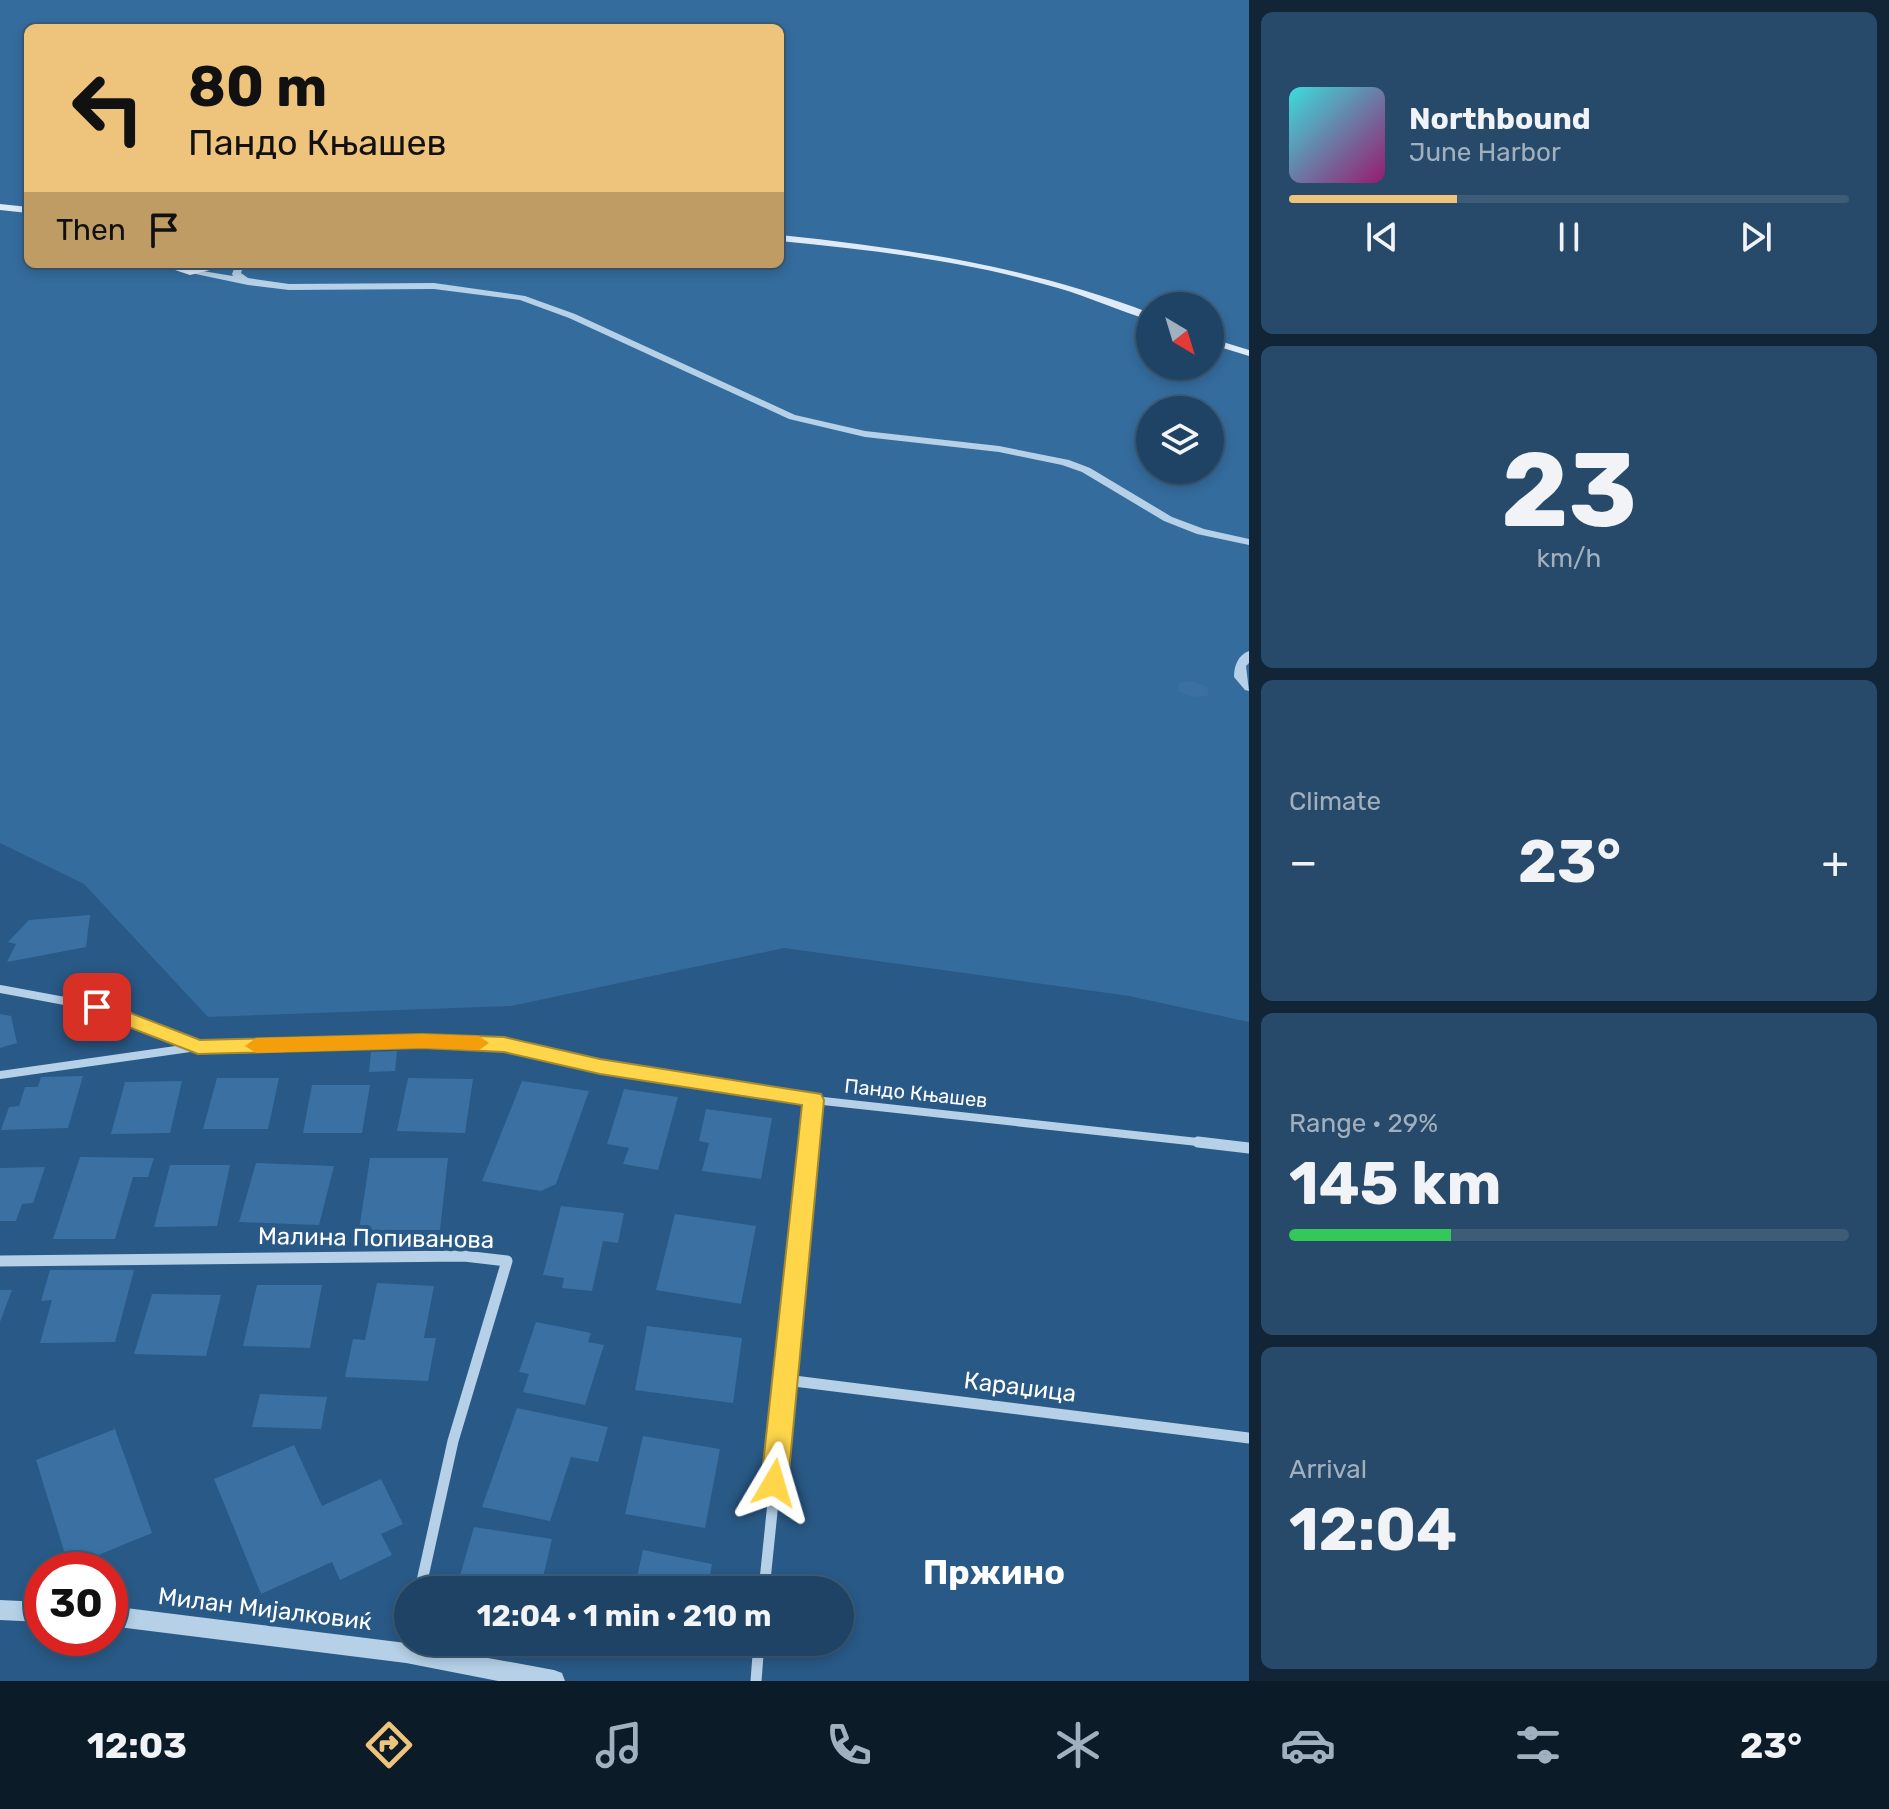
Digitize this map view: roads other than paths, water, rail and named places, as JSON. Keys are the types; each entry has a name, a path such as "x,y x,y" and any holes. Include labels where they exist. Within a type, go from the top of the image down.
{"main road":[{"path":"0,207 24,210"},
{"path":"784,239 1028,276 1101,296 1136,311"},
{"path":"176,268 190,272 210,268"},
{"path":"190,272 194,268"},
{"path":"1224,345 1249,353"}],"street":[{"path":"238,268 236,274 248,282"},
{"path":"190,272 303,288 411,285 475,289 543,304 650,355 812,424 897,439 999,449 1065,462 1086,470 1168,519 1201,532 1249,542"},
{"path":"190,272 202,283 274,294 427,292 492,297 541,309 601,331"},
{"path":"1249,655 1240,666 1240,677 1249,687"},
{"name":"Пандо Књашев","path":"0,989 97,1007 198,1047"},
{"name":"Пандо Књашев","path":"0,1075 198,1047 422,1041 504,1044 600,1067 814,1100 1249,1148"},
{"path":"765,1576 814,1100"},
{"name":"Малина Попиванова","path":"0,1261 464,1256 507,1261 453,1441 423,1576"},
{"name":"Караџица","path":"786,1380 1249,1438"},
{"path":"0,1610 24,1611"},
{"name":"Милан Мијалковиќ","path":"128,1618 394,1647"},
{"name":"Милан Мијалковиќ","path":"443,1656 554,1681"},
{"path":"756,1681 758,1656"}],"district":[{"name":"Пржино","path":"994,1572"}]}
